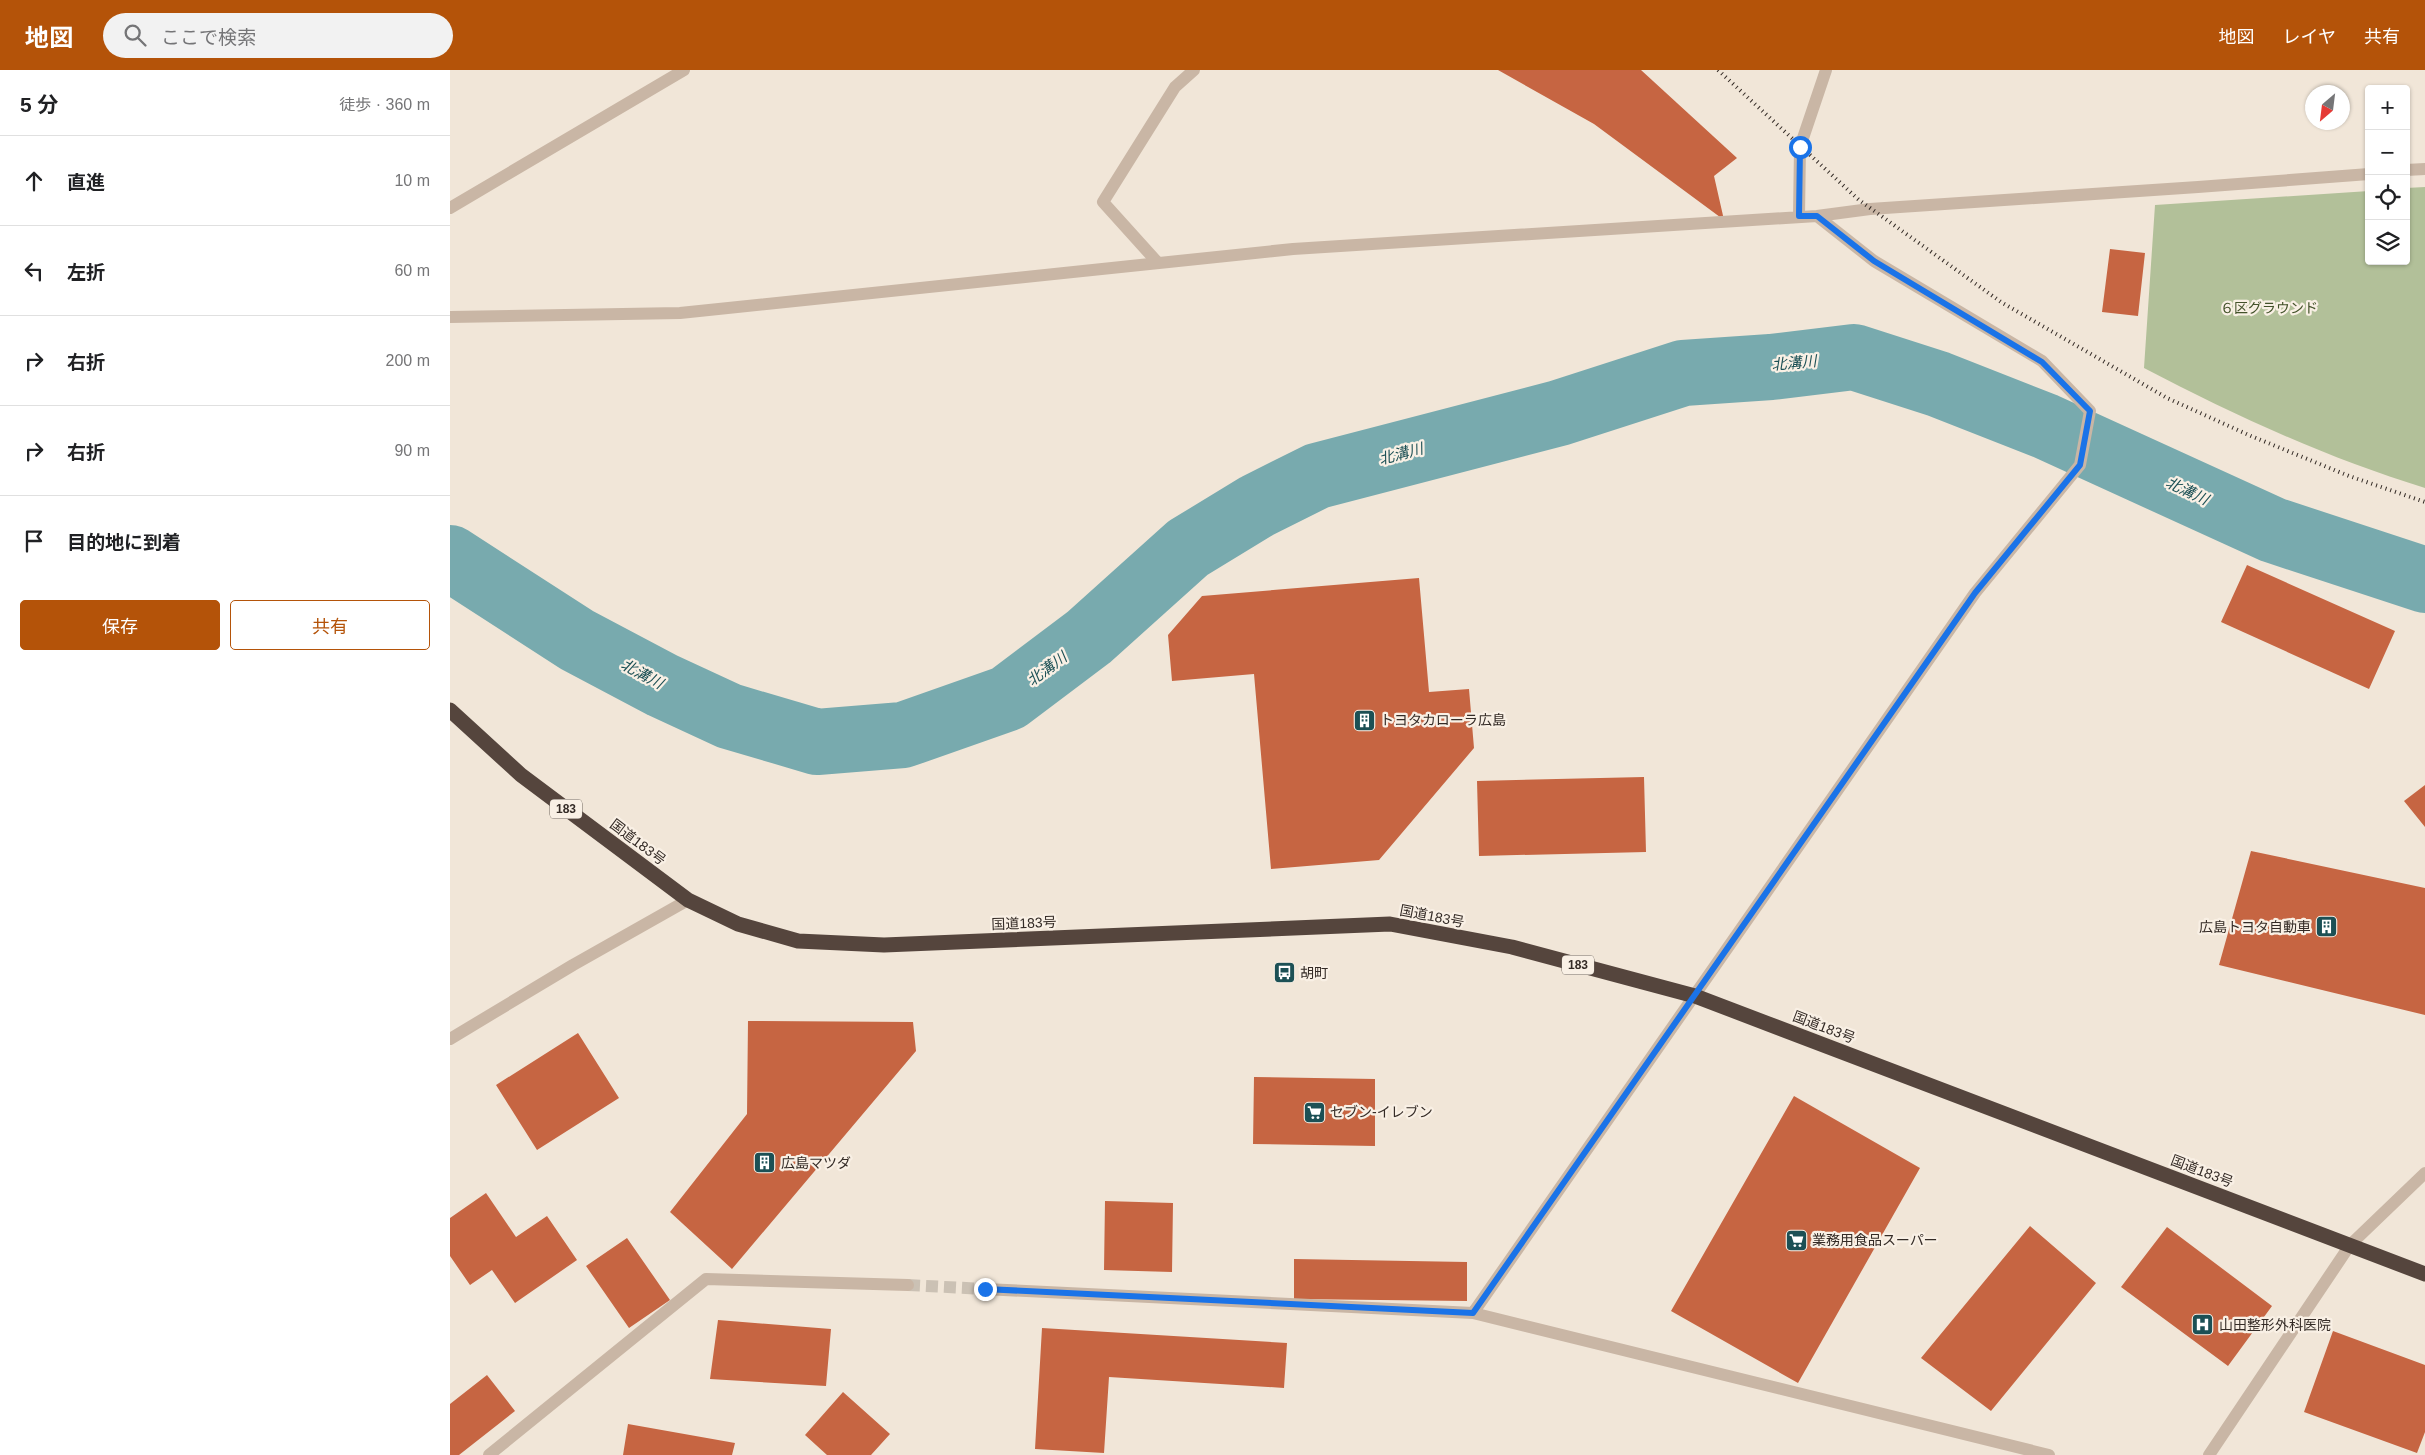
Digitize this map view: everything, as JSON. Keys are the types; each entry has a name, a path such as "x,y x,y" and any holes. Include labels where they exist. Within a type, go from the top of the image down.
{"highway":[{"name":"国道183号","path":"450,710 521,775 688,900 738,924 798,941 884,945 1390,924 1512,947 1695,996 2425,1274"}],"street":[{"path":"450,208 684,70"},
{"path":"1158,263 1103,202 1175,87 1194,70"},
{"path":"1799,216 1800,147 1826,70"},
{"path":"2410,170 2425,169"},
{"path":"450,316 680,314 1293,249 1817,216 1870,209 2179,189 2365,174"},
{"path":"1473,1313 1975,593 2080,465 2090,411 2042,362 1874,261 1817,216"},
{"path":"450,1039 688,900"},
{"path":"2209,1455 2350,1245 2425,1173"},
{"path":"489,1455 706,1279 908,1286"},
{"path":"985,1289 1473,1313 2049,1455"}],"green space":[{"name":"６区グラウンド","path":"2425,187 2425,488 2317,449 2247,419 2144,368 2155,205 2365,191 2365,265 2410,265 2410,188"}],"building":[{"path":"1498,70 1641,70 1737,158 1714,176 1724,220 1594,124"},
{"path":"2110,249 2145,253 2138,316 2102,312"},
{"path":"2247,565 2395,631 2369,689 2221,622"},
{"name":"トヨタカローラ広島","path":"1419,578 1429,692 1469,689 1474,748 1379,860 1271,869 1254,674 1172,681 1168,635 1202,596"},
{"path":"1644,777 1646,852 1479,856 1477,781"},
{"path":"2425,785 2425,827 2404,801"},
{"name":"広島トヨタ自動車","path":"2251,851 2425,888 2425,1015 2219,965"},
{"name":"広島マツダ","path":"748,1021 913,1022 916,1051 732,1269 670,1212 747,1114"},
{"path":"578,1033 619,1098 537,1150 496,1085"},
{"path":"1254,1077 1375,1079 1375,1146 1253,1144"},
{"path":"1794,1096 1920,1168 1798,1383 1671,1311"},
{"path":"486,1193 516,1237 547,1216 577,1260 515,1303 492,1270 470,1285 450,1256 450,1218"},
{"path":"1105,1201 1173,1203 1172,1272 1104,1270"},
{"path":"2030,1226 2096,1283 1991,1411 1921,1358"},
{"path":"2167,1227 2272,1306 2228,1366 2121,1287"},
{"path":"627,1238 670,1300 629,1328 586,1266"},
{"path":"1294,1259 1467,1262 1467,1301 1294,1299"},
{"path":"718,1320 831,1329 826,1386 710,1379"},
{"path":"1042,1328 1287,1343 1284,1388 1109,1377 1104,1453 1035,1449"},
{"path":"2333,1331 2425,1365 2425,1432 2417,1453 2304,1412"},
{"path":"487,1375 515,1411 459,1455 450,1455 450,1404"},
{"path":"843,1392 890,1434 871,1455 827,1455 805,1435"},
{"path":"628,1424 735,1443 732,1455 623,1455"}],"waterway":[{"name":"北溝川","path":"450,558 577,640 662,685 729,716 817,742 903,735 1008,698 1089,637 1188,548 1257,506 1317,476 1559,413 1683,373 1771,367 1854,357 1938,384 2045,426 2273,530 2425,580"}],"tunnel":[{"path":"908,1285 985,1289"}],"railway":[{"path":"1718,70 1859,200 2001,302 2167,398 2251,436 2349,476 2425,502"}],"place":[{"name":"トヨタカローラ広島","path":"1364,720"},
{"name":"広島トヨタ自動車","path":"2327,927"},
{"name":"胡町","path":"1284,973"},
{"name":"セブン-イレブン","path":"1314,1112"},
{"name":"広島マツダ","path":"765,1163"},
{"name":"業務用食品スーパー","path":"1796,1240"},
{"name":"山田整形外科医院","path":"2203,1325"}],"route":[{"path":"985,1289 1473,1313 1975,593 2080,465 2090,411 2042,362 1874,261 1817,216 1799,216 1800,147"}]}
